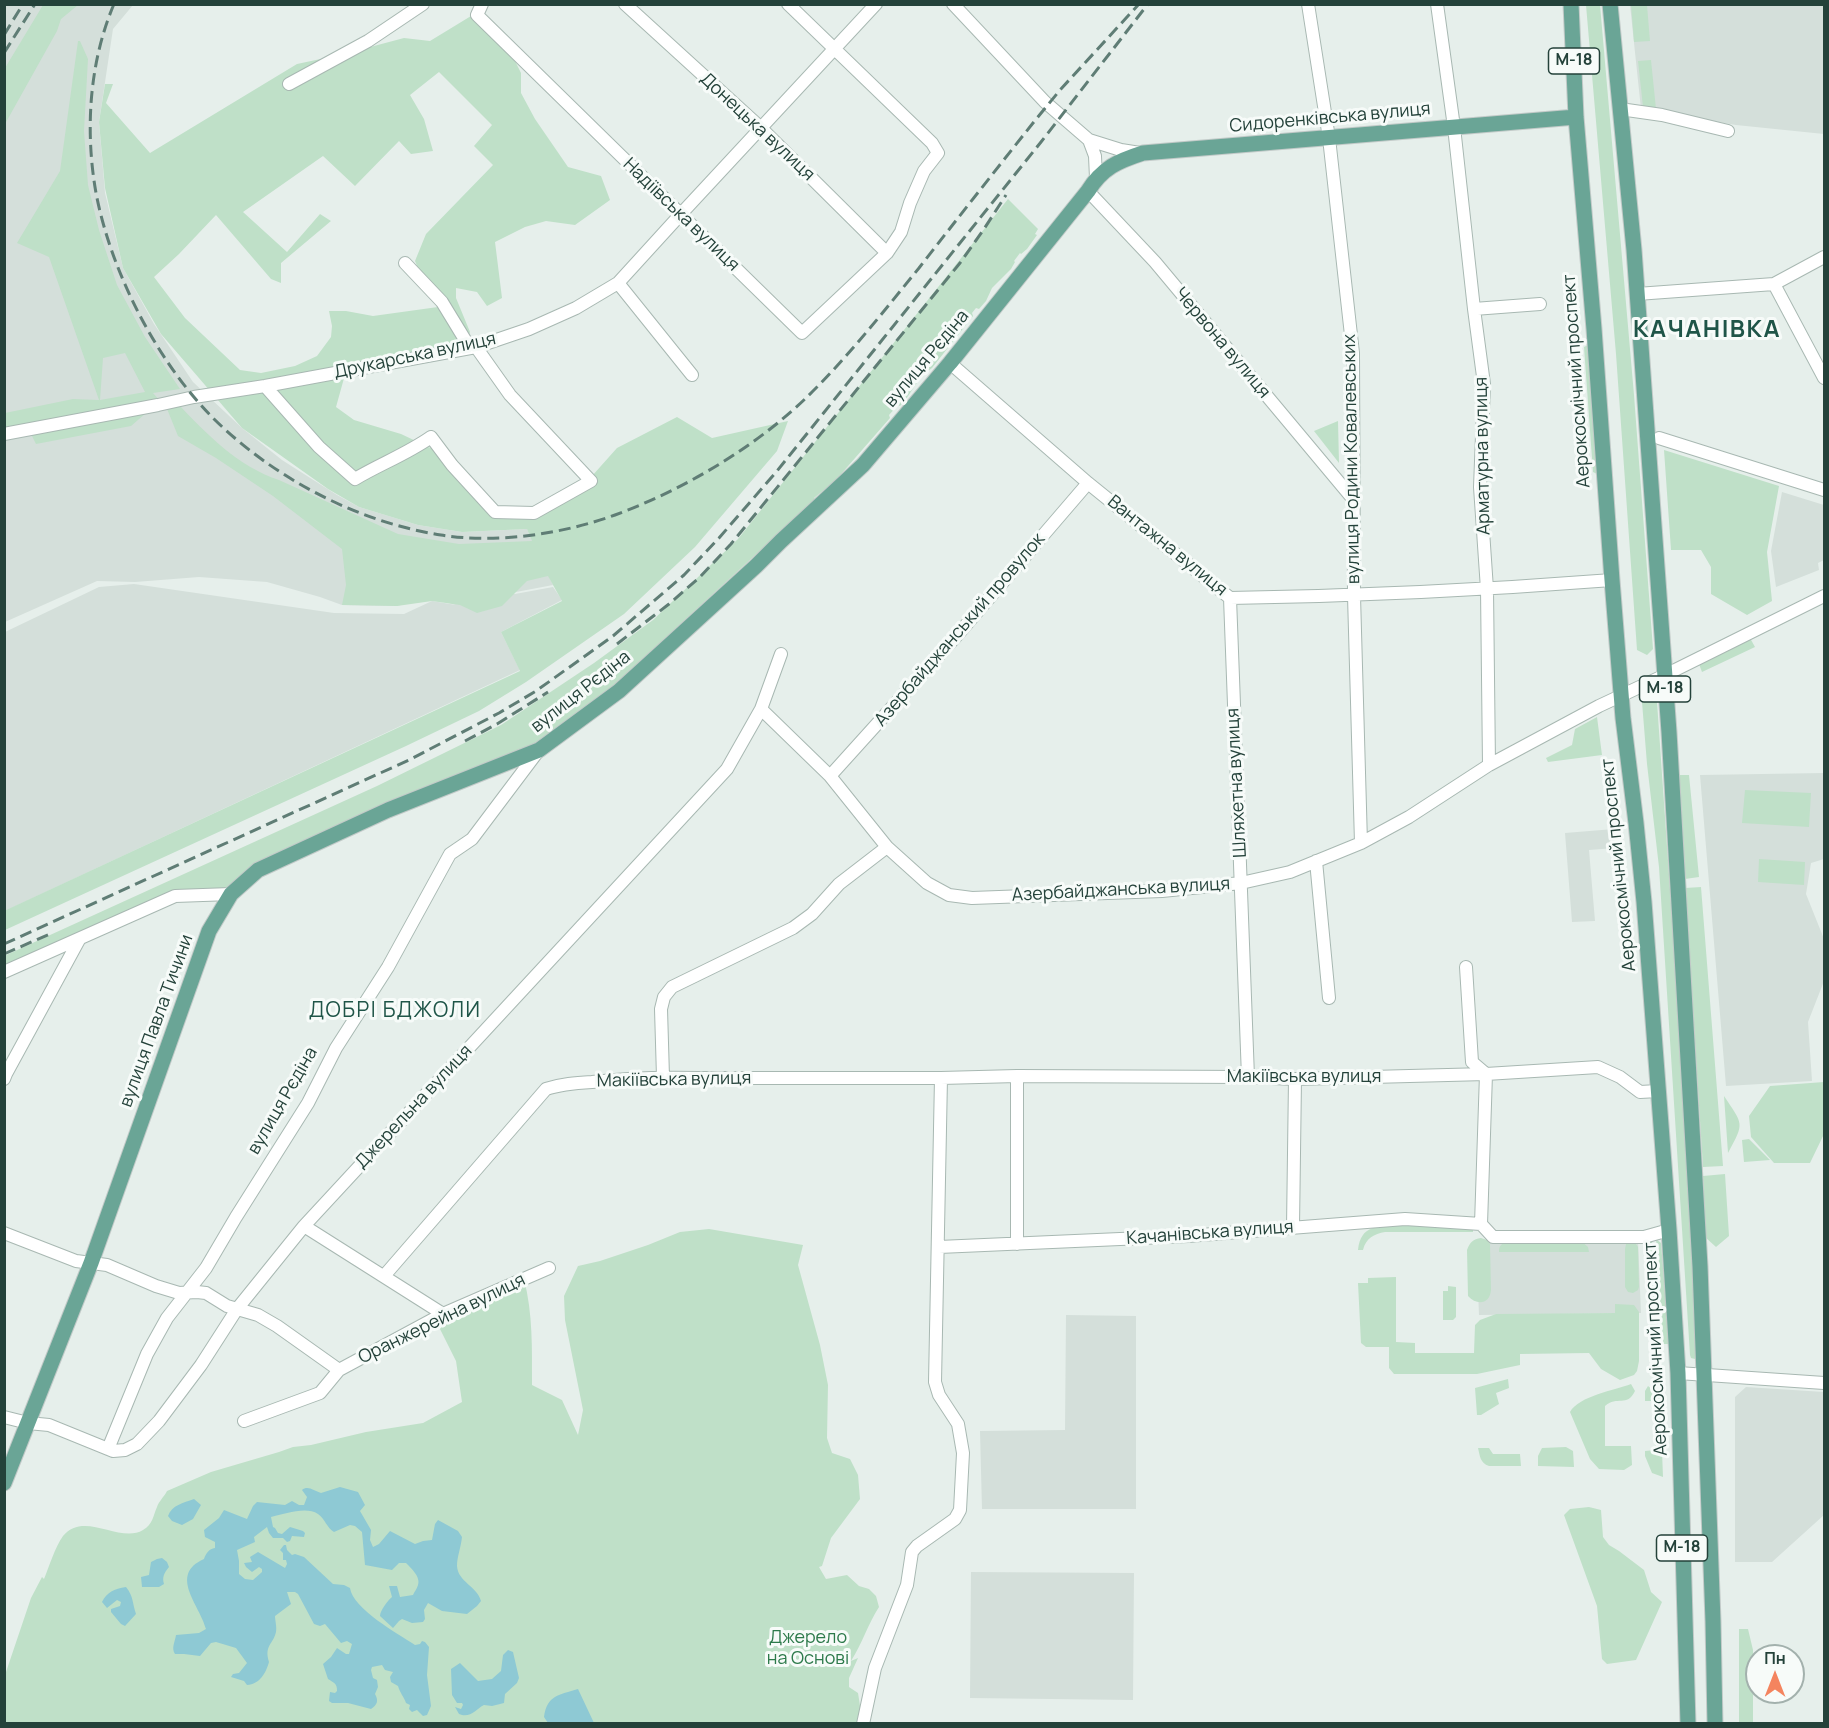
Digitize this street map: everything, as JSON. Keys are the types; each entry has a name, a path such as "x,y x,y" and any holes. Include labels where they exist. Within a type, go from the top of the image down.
{"main road":[{"name":"Аерокосмічний проспект","path":"1571,4 1576,117 1612,580 1622,696 1638,835 1670,1230 1678,1373 1688,1724"},
{"name":"М-18","path":"1610,4 1637,294 1669,732 1700,1266 1715,1724"},
{"name":"Сидоренківська вулиця","path":"1143,153 1576,117"},
{"name":"вулиця Рєдіна","path":"538,750 619,691 863,465 950,363 1092,185 1110,167 1143,153"},
{"name":"вулиця Павла Тичини","path":"4,1483 91,1263 209,931 231,894 258,870 388,810 538,750"}],"street":[{"path":"289,84 368,41 423,4"},
{"name":"Донецька вулиця","path":"625,4 761,128 887,253"},
{"path":"788,4 932,143 938,153 924,171 910,203 901,232 887,253"},
{"name":"Друкарська вулиця","path":"4,434 194,397 476,347 529,329 576,308 618,283 876,4"},
{"name":"Сидоренківська вулиця","path":"953,4 1045,102 1089,140 1121,150 1143,153"},
{"name":"вулиця Родини Ковалевських","path":"1308,4 1329,138 1353,353 1354,596 1361,843"},
{"name":"Арматурна вулиця","path":"1437,4 1484,384 1480,487 1487,590 1490,765"},
{"name":"Надіївська вулиця","path":"479,10 680,215 802,333 887,253"},
{"path":"1620,109 1662,115 1728,130"},
{"path":"1089,140 1095,156 1092,185"},
{"name":"Червона вулиця","path":"1092,185 1353,499"},
{"path":"1637,294 1774,284 1824,257"},
{"path":"266,386 319,447 355,479 378,465 416,448 431,437 452,465 495,512 534,513 591,481 510,394 476,347 467,343 442,302 405,263"},
{"path":"618,283 692,375"},
{"path":"1774,284 1824,378"},
{"path":"1474,309 1540,304"},
{"name":"Вантажна вулиця","path":"950,363 1088,483 1230,598 1354,596 1487,590 1612,580"},
{"path":"1659,438 1824,490"},
{"name":"Азербайджанський провулок","path":"830,776 960,632 1088,483"},
{"name":"Азербайджанська вулиця","path":"760,709 830,776 887,847 927,883 948,895 972,897 1162,891 1241,883 1290,872 1361,843 1409,817 1490,765 1622,696 1824,597"},
{"name":"Шляхетна вулиця","path":"1230,598 1248,1077"},
{"path":"1810,604 1824,609"},
{"name":"Джерельна вулиця","path":"108,1449 125,1450 137,1444 159,1421 201,1365 237,1309 304,1226 727,769 760,709 781,654"},
{"name":"вулиця Рєдіна","path":"108,1449 147,1354 168,1318 206,1268 308,1103 336,1048 388,967 450,854 472,838 538,750"},
{"path":"663,1077 661,1009 664,997 672,987 793,927 812,914 839,884 887,847"},
{"path":"1316,861 1329,998"},
{"path":"4,972 176,896 231,894"},
{"path":"5,1075 79,940"},
{"path":"1466,967 1472,1062 1486,1074 1481,1224"},
{"name":"Макіївська вулиця","path":"384,1276 546,1089 558,1085 663,1077 1017,1076 1295,1079 1486,1074 1598,1067 1620,1077 1640,1092 1658,1091"},
{"path":"1017,1076 1017,1244"},
{"path":"863,1724 875,1668 907,1585 912,1552 916,1546 955,1519 960,1510 963,1453 958,1424 939,1395 935,1382 942,1078"},
{"path":"1293,1227 1295,1079"},
{"name":"Качанівська вулиця","path":"939,1247 1188,1236 1405,1219 1481,1224 1493,1237 1644,1237 1670,1230"},
{"path":"304,1226 443,1314"},
{"path":"4,1233 76,1261 108,1264 156,1286 179,1293 206,1293 226,1306 258,1315 339,1370"},
{"name":"Оранжерейна вулиця","path":"244,1421 320,1393 339,1370 443,1314 549,1268"},
{"path":"1678,1373 1824,1383"},
{"path":"4,1417 49,1425 108,1449"}],"shaded area":[{"path":"4,5 133,5 113,29 99,122 105,193 123,268 154,324 193,382 242,428 282,460 359,507 418,525 462,532 527,529 553,585 516,592 480,593 515,594 553,587 562,600 501,632 520,670 5,911 5,632 99,587 134,584 334,613 404,614 432,601 456,605 428,597 397,606 342,605 267,582 199,577 135,582 97,581 5,622"},
{"path":"1630,5 1824,5 1824,134 1736,125 1641,109"},
{"path":"1782,492 1824,505 1824,560 1818,563 1819,570 1776,587 1771,551"},
{"path":"1824,773 1824,859 1811,863 1806,894 1824,939 1824,981 1808,1022 1812,1081 1726,1086 1700,775"},
{"path":"1614,829 1615,848 1589,850 1595,921 1572,922 1565,833"},
{"path":"1476,1240 1638,1240 1641,1313 1479,1315"},
{"path":"1066,1315 1136,1316 1136,1509 982,1509 980,1431 1065,1430"},
{"path":"1746,1387 1824,1392 1824,1515 1772,1562 1735,1562 1735,1397"},
{"path":"971,1572 1134,1573 1133,1700 970,1698"}],"green space":[{"path":"43,5 78,5 61,19 57,31 5,124 5,68"},
{"path":"1586,5 1600,5 1634,395 1653,649 1647,655 1637,650 1616,354"},
{"path":"1631,5 1647,5 1650,41 1634,42"},
{"path":"471,16 506,43 521,73 521,93 535,119 568,167 601,176 610,200 575,225 546,221 525,227 495,242 502,298 487,306 477,292 456,288 456,298 470,332 464,349 346,371 336,407 354,420 401,434 437,451 495,512 519,512 566,495 592,476 617,448 677,417 712,438 788,421 777,451 695,547 624,614 526,682 479,711 406,746 5,930 4,911 520,671 501,632 562,601 548,576 527,581 502,606 477,613 460,605 432,601 397,606 342,605 346,585 342,549 273,496 178,436 165,404 177,403 236,458 264,474 398,534 459,544 532,541 527,529 462,532 418,525 359,507 328,489 242,428 161,334 123,268 105,188 99,122 105,84 113,84 106,103 150,153 297,64 404,38 430,41","holes":["439,72 492,125 474,146 493,165 426,234 415,261 429,294 438,307 373,316 346,311 329,311 332,326 331,337 317,356 295,366 261,373 240,370 185,318 154,277 216,215 271,279 281,283 281,263 331,221 320,214 287,252 243,212 323,156 355,186 399,141 411,154 433,151 424,119 410,95"]},
{"path":"78,41 80,41 88,59 84,131 88,185 99,230 117,285 145,337 180,389 153,393 160,401 131,426 36,444 27,426 5,430 5,413 73,399 99,400 49,257 17,243 60,171","holes":["125,353 145,392 100,400 103,358"]},
{"path":"1651,60 1656,109 1643,107 1638,61"},
{"path":"1008,199 1038,229 1035,234 1037,235 1027,249 1020,253 1011,269 992,288 986,301 972,313 973,316 932,368 922,376 900,406 898,405 889,415 890,418 835,481 814,498 815,500 600,698 538,746 258,870 231,894 175,896 5,973 4,956 377,786 501,725 594,663 653,620 738,539"},
{"path":"1588,345 1597,474 1593,472 1584,347"},
{"path":"1338,421 1339,463 1314,431"},
{"path":"1664,450 1779,486 1767,552 1772,601 1747,615 1711,594 1711,567 1701,550 1671,550"},
{"path":"1750,638 1755,647 1702,672 1699,664"},
{"path":"1656,695 1657,702 1677,990 1697,1355 1695,1359 1690,1355 1659,867 1642,702 1644,696"},
{"path":"1597,717 1602,755 1548,762 1546,758 1572,745 1575,729"},
{"path":"1679,775 1689,775 1699,877 1685,879"},
{"path":"1745,790 1811,793 1809,827 1742,823"},
{"path":"1759,859 1805,862 1804,885 1758,882"},
{"path":"1701,887 1723,1166 1703,1167 1685,888"},
{"path":"1824,1082 1824,1134 1810,1163 1774,1163 1751,1137 1749,1116 1770,1086"},
{"path":"1724,1096 1739,1124 1737,1135 1728,1153"},
{"path":"1749,1139 1770,1160 1744,1162 1742,1140"},
{"path":"1725,1174 1729,1236 1716,1247 1705,1237 1703,1176"},
{"path":"1398,1225 1473,1229 1473,1232 1385,1232 1371,1237 1363,1250 1358,1250 1363,1235 1367,1231 1377,1227"},
{"name":"Джерело на Основі","path":"709,1229 803,1245 798,1265 820,1345 828,1385 827,1438 832,1453 850,1459 858,1475 860,1499 831,1538 822,1566 819,1567 826,1579 847,1575 859,1586 869,1589 876,1596 879,1607 851,1661 858,1658 849,1678 849,1687 858,1693 861,1712 857,1723 5,1724 5,1675 31,1598 42,1577 44,1579 60,1541 72,1529 91,1526 134,1533 149,1525 167,1491 211,1472 293,1447 423,1423 462,1402 456,1361 437,1323 524,1279 530,1318 532,1385 562,1400 578,1435 583,1410 565,1320 564,1296 578,1266 648,1245 680,1232"},
{"path":"1481,1238 1490,1244 1491,1290 1486,1301 1479,1302 1468,1296 1467,1250 1472,1241"},
{"path":"1656,1239 1661,1243 1669,1344 1663,1344"},
{"path":"1651,1240 1660,1352 1651,1352 1648,1247"},
{"path":"1581,1241 1588,1247 1589,1252 1499,1252 1500,1246 1504,1243"},
{"path":"1630,1243 1638,1247 1639,1287 1633,1293 1628,1292 1625,1287 1625,1249 1626,1244"},
{"path":"1396,1277 1396,1342 1415,1343 1415,1353 1474,1353 1475,1325 1480,1320 1496,1314 1615,1313 1615,1304 1634,1305 1639,1312 1637,1371 1634,1375 1620,1380 1601,1369 1589,1353 1520,1354 1520,1365 1477,1374 1394,1374 1389,1368 1389,1347 1366,1347 1361,1343 1358,1283 1368,1283 1368,1278"},
{"path":"1448,1286 1456,1287 1456,1317 1453,1320 1443,1320 1443,1291 1448,1291"},
{"path":"1508,1379 1509,1388 1496,1393 1499,1404 1477,1415 1475,1388"},
{"path":"1631,1384 1635,1391 1629,1399 1614,1401 1605,1406 1605,1446 1631,1446 1632,1465 1624,1470 1599,1469 1590,1459 1570,1412 1575,1406 1589,1398"},
{"path":"1648,1386 1660,1396 1663,1477 1652,1473 1645,1456 1645,1451 1655,1450 1654,1401 1645,1401 1645,1391"},
{"path":"1566,1447 1573,1451 1574,1467 1538,1466 1538,1456 1542,1448"},
{"path":"1478,1448 1489,1448 1493,1454 1520,1454 1521,1466 1486,1465 1482,1461"},
{"path":"1589,1507 1601,1510 1603,1537 1609,1545 1644,1570 1651,1592 1662,1602 1636,1660 1607,1664 1602,1659 1597,1606 1564,1515 1570,1509"},
{"path":"1739,1629 1748,1629 1752,1644 1745,1644 1745,1704 1753,1704 1753,1723 1739,1723"}],"water":[{"path":"340,1487 358,1492 365,1505 360,1511 371,1530 370,1540 373,1547 379,1544 390,1531 415,1544 432,1540 438,1520 458,1531 462,1537 457,1563 458,1571 479,1596 481,1601 477,1606 467,1614 442,1611 428,1603 424,1610 423,1622 412,1623 402,1619 393,1628 380,1616 381,1611 392,1597 389,1586 397,1586 400,1597 413,1595 419,1582 415,1573 406,1563 399,1563 392,1570 365,1565 362,1532 350,1525 334,1532 318,1514 308,1511 295,1511 271,1517 273,1527 278,1533 282,1534 290,1527 303,1531 304,1537 292,1536 287,1542 283,1538 273,1538 267,1527 254,1537 255,1542 237,1550 239,1574 245,1579 253,1580 262,1572 259,1567 252,1572 244,1563 252,1562 250,1557 258,1552 285,1568 286,1560 283,1560 283,1553 280,1550 286,1545 292,1555 304,1557 333,1584 350,1588 359,1604 387,1627 415,1645 422,1641 425,1642 429,1647 427,1675 431,1706 427,1715 423,1716 417,1710 412,1712 409,1709 410,1705 406,1703 398,1686 391,1682 390,1677 393,1672 385,1670 382,1665 372,1667 371,1670 378,1687 375,1694 377,1703 371,1709 329,1701 330,1692 335,1693 337,1688 328,1679 323,1664 337,1648 349,1654 352,1644 347,1641 341,1643 325,1624 320,1626 314,1624 295,1592 287,1592 291,1604 275,1616 276,1632 268,1648 269,1662 264,1674 255,1683 247,1685 244,1681 231,1677 239,1673 247,1663 236,1648 216,1642 211,1643 200,1656 175,1654 174,1652 176,1635 199,1633 206,1629 189,1591 188,1573 204,1559 211,1549 215,1548 215,1542 205,1537 204,1530 219,1518 224,1510 247,1519 257,1502 285,1505 292,1501 304,1505 307,1497 302,1490 304,1489 309,1488 321,1493"},
{"path":"194,1499 201,1505 193,1519 182,1525 172,1521 168,1516 172,1509"},
{"path":"162,1558 169,1567 164,1575 164,1584 159,1587 142,1587 141,1577 149,1575 151,1562"},
{"path":"126,1587 132,1597 136,1614 125,1626 111,1612 111,1609 120,1606 121,1602 117,1600 107,1608 102,1602 111,1592"},
{"path":"508,1650 513,1652 519,1678 505,1694 504,1703 484,1705 473,1713 459,1714 455,1707 461,1709 463,1705 457,1703 452,1695 451,1669 460,1663 478,1681 492,1679 501,1671 503,1655"},
{"path":"578,1689 594,1723 548,1723 544,1717 551,1700"}],"railway":[{"path":"4,35 23,4"},
{"path":"4,53 35,4"},
{"path":"114,4 94,73 90,122 96,193 103,223 125,284 139,314 174,371 214,419 263,460 290,478 318,494 379,520 410,529 462,538 529,536 595,522 615,515 667,493 718,465 788,415 823,381 865,334 1060,90 1139,4"},
{"path":"4,944 409,760 536,691 613,636 684,575 777,471 1041,142 1148,4"},
{"path":"617,644 700,577 731,544 960,263 1006,195"},
{"path":"465,741 548,692"},
{"path":"4,954 52,933"}],"district":[{"name":"КАЧАНІВКА","path":"1707,330"},
{"name":"ДОБРІ БДЖОЛИ","path":"395,1011"}]}
